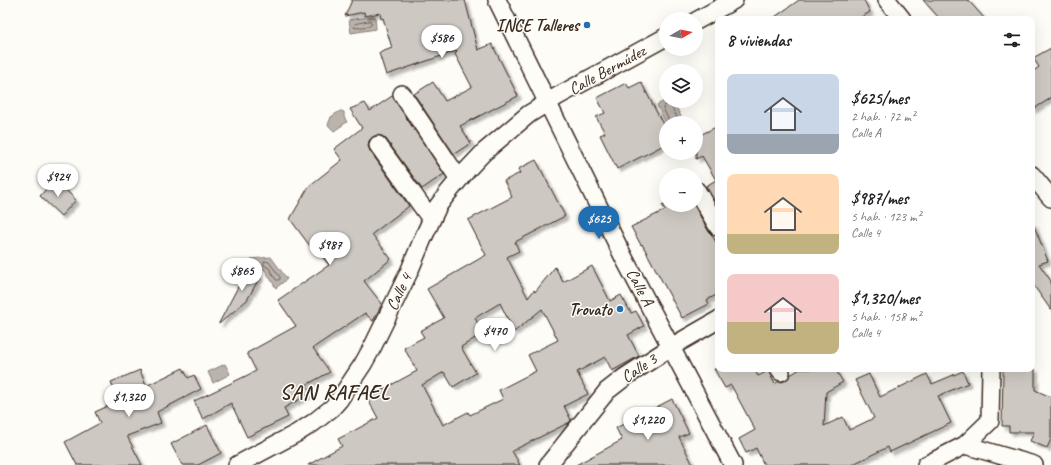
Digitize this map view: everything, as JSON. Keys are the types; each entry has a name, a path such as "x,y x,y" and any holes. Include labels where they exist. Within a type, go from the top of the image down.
{"street":[{"name":"Calle A","path":"497,0 624,258 732,465"},
{"path":"703,17 734,0"},
{"path":"887,0 900,16"},
{"name":"Calle Bermúdez","path":"548,103 659,41"},
{"path":"402,94 459,179"},
{"name":"Calle 4","path":"237,465 313,423 332,408 339,400 363,364 376,339 409,272 438,206 459,179 484,152 518,122 548,103"},
{"path":"378,145 431,219"},
{"path":"1035,179 1051,198"},
{"path":"703,201 715,222"},
{"name":"Calle 3","path":"548,465 607,391 625,377 671,347 715,322"},
{"path":"926,465 965,444 990,420 991,372"},
{"path":"965,444 1034,465"}],"water":[{"path":"375,16 376,29 351,33 349,20"},
{"path":"659,104 659,108 677,108 681,116 662,116 657,105"},
{"path":"340,111 344,112 344,117 347,122 334,131 328,125 331,117"},
{"path":"271,257 287,279 276,288 265,270 250,263 251,259"},
{"path":"225,364 230,374 213,383 208,372"}],"building":[{"path":"352,0 465,0 478,50 492,44 518,96 460,126 471,143 454,154 414,94 433,82 445,101 472,87 455,54 457,52 456,51 386,75 379,53 392,48 383,18 381,19 380,13 365,16 364,12 345,16"},
{"path":"799,0 864,0 870,12 863,16 776,16"},
{"path":"923,0 968,0 982,16 937,16"},
{"path":"1051,48 1051,98 1035,108 1035,70 1039,67 1035,61 1035,57"},
{"path":"641,82 659,117 659,148 617,169 600,135 605,133 596,117 605,113 597,98 626,83 629,88"},
{"path":"392,96 444,174 422,189 386,139 377,135 369,141 368,146 370,151 409,206 372,234 391,259 364,281 382,304 373,321 365,313 313,348 330,372 306,385 311,393 284,408 288,417 247,437 231,403 203,419 194,401 256,371 247,353 296,326 278,300 329,265 312,244 310,246 290,219 309,186 342,160 334,149 362,128 350,109 365,103 370,111"},
{"path":"715,128 715,178 703,158 703,134"},
{"path":"536,160 565,216 515,242 519,251 507,257 528,298 534,290 535,292 555,267 563,282 592,266 610,301 621,295 631,313 636,311 644,326 628,335 639,356 612,371 605,357 577,372 588,394 564,406 571,420 570,422 512,451 520,465 308,465 342,446 338,439 378,418 367,398 417,371 404,348 424,337 420,331 444,318 427,289 486,255 468,220 512,197 504,181 520,173 518,169","holes":["500,303 514,332 542,309 558,340 528,355 536,371 499,390 503,399 470,415 468,412 443,425 422,385 444,372 453,387 476,373 461,347 483,333 475,318"]},
{"path":"55,179 76,200 61,216 40,196"},
{"path":"715,181 715,201 706,186"},
{"path":"661,212 698,212 715,240 715,296 707,300 709,304 682,318 642,244 641,245 631,227"},
{"path":"1035,228 1048,261 1039,264 1051,281 1051,310 1035,287"},
{"path":"250,264 260,277 247,300 219,324 219,323"},
{"path":"183,368 188,378 194,375 201,389 157,412 161,423 127,436 142,465 77,465 65,442 100,423 95,412 119,401 111,382 140,370 146,386"},
{"path":"716,372 756,372 758,376 769,372 775,384 779,381 782,382 786,380 795,372 837,372 843,382 826,392 824,426 843,417 849,430 874,418 855,380 869,374 880,397 927,374 932,384 963,372 968,383 938,396 951,423 890,452 888,447 851,465 764,465 756,448 746,453 739,439 755,430 731,385 725,388"},
{"path":"1003,372 1035,372 1035,390 1051,397 1051,439 1047,448 1030,441 1034,432 1009,432 1009,426 1002,426"},
{"path":"672,399 689,433 679,437 693,465 576,465 622,440 616,428"},
{"path":"207,425 221,453 198,465 182,465 171,444"}],"place":[{"name":"INCE Talleres","path":"587,25"},
{"name":"Trovato","path":"620,309"}],"district":[{"name":"SAN RAFAEL","path":"335,392"}]}
